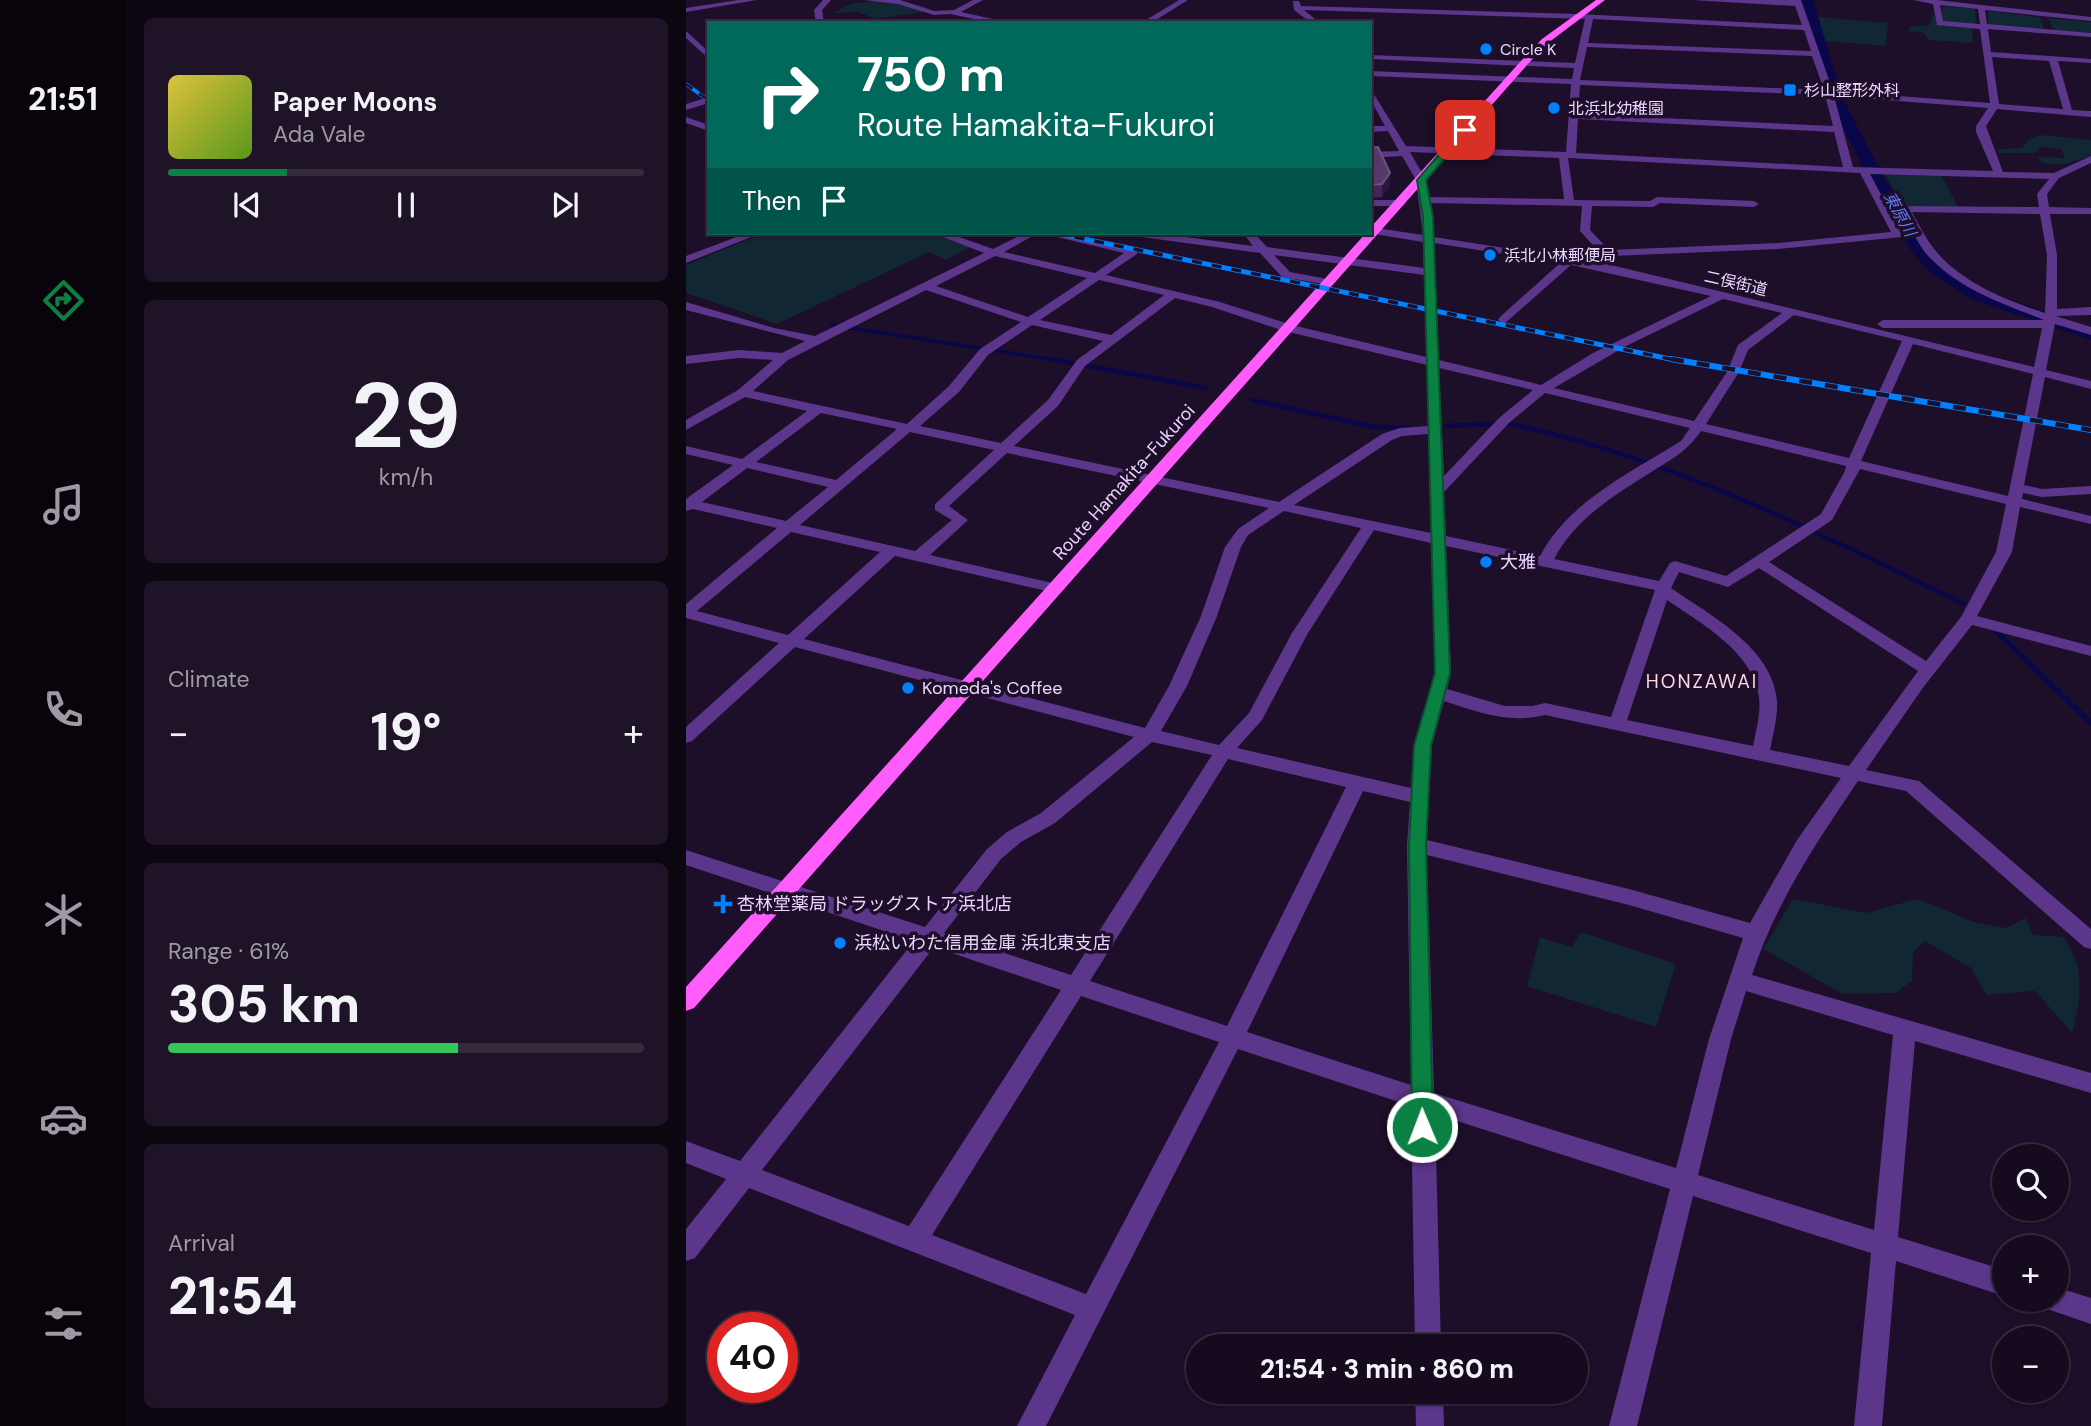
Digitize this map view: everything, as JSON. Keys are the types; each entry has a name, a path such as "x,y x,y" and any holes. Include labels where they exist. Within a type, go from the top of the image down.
{"main road":[{"name":"Route Hamakita-Fukuroi","path":"1373,230 1545,41 1601,0"},
{"name":"Route Hamakita-Fukuroi","path":"686,1002 1349,261 1369,235"}],"street":[{"path":"686,10 753,0"},
{"path":"820,21 818,9 827,0"},
{"path":"868,0 899,2 934,13 954,11 979,0"},
{"path":"1148,21 1184,0"},
{"path":"1695,0 1797,2 1829,93 1836,129 1849,170"},
{"path":"1917,0 2091,19"},
{"path":"1936,2 1940,23 2091,35"},
{"path":"1297,4 1806,28"},
{"path":"1297,4 1315,21"},
{"path":"1981,7 1996,106 1981,126 1981,132 2000,175"},
{"path":"954,11 957,15 994,21"},
{"path":"1569,201 1567,155 1576,80 1589,19"},
{"path":"686,33 707,55"},
{"path":"1585,45 1815,54"},
{"path":"1988,54 2091,61"},
{"path":"1372,57 1579,66"},
{"path":"2053,59 2068,112"},
{"path":"1372,73 1512,77 1829,93 2091,114"},
{"path":"1372,95 1421,180 1426,200 1428,239 1443,673 1423,746 1417,845 1428,1334"},
{"path":"686,107 707,101"},
{"path":"1573,116 1836,129"},
{"path":"686,120 707,127"},
{"path":"1372,129 1391,128"},
{"path":"1372,155 1449,149 1879,172 2056,176"},
{"path":"1623,1426 1684,1181 1738,980 1755,933 1789,868 1851,776 1968,619 2004,552 2049,319 2052,255 2042,194 2056,176 2091,159"},
{"path":"1606,253 1778,246 1898,235 1864,171"},
{"path":"1426,200 1653,204 1657,200 1754,204"},
{"path":"1372,203 1401,202"},
{"path":"1587,202 1586,231 1606,253 1608,268"},
{"path":"1886,209 2091,211"},
{"path":"1905,209 1934,256 1957,274 1979,288 2049,319 2091,331"},
{"name":"二俣街道","path":"1373,230 1608,268 1844,323 2091,385"},
{"path":"686,260 751,235"},
{"path":"945,235 992,252 1216,304 1288,328 1856,463 2016,495 2091,520"},
{"path":"686,426 743,393 784,357 1029,235"},
{"path":"686,613 954,389 987,350 1133,251 1055,235"},
{"path":"1149,235 1429,272"},
{"path":"1250,235 1286,275 1329,282"},
{"path":"1504,320 1570,260"},
{"path":"926,286 990,312 1112,339"},
{"path":"919,556 961,520 940,507 1054,403 1080,364 1173,294"},
{"path":"1437,490 1543,388 1615,348 1720,296"},
{"path":"686,306 740,323 817,340"},
{"path":"1844,323 2049,319 2091,311"},
{"path":"1545,561 1556,540 1573,521 1600,499 1686,444 1733,372 1742,348 1791,312"},
{"path":"1617,726 1675,566 1719,582 1728,582 1760,563 1833,511 1909,339"},
{"path":"686,360 739,354 784,357"},
{"path":"743,393 1154,478 1438,541 1545,561 1665,589 1750,657 1764,680 1769,699 1761,753"},
{"path":"687,505 818,409"},
{"path":"686,1250 925,938 994,855 1014,837 1048,818 1150,734 1178,687 1199,640 1233,547 1243,532 1277,507 1387,438 1401,432 1435,429"},
{"path":"686,450 838,485"},
{"path":"2016,495 2091,489"},
{"path":"687,505 1055,588"},
{"path":"915,1240 1224,751 1256,716 1300,633 1370,526"},
{"path":"686,737 891,551"},
{"path":"1760,563 1929,670"},
{"path":"686,613 965,688 1420,797"},
{"path":"1968,619 2091,651"},
{"path":"1439,693 1514,714 1528,716 1545,709 1617,726 1761,753 1851,776 1912,786 2091,941"},
{"path":"1031,1426 1233,1037 1357,781"},
{"path":"1417,845 1571,886 1680,909 1755,933"},
{"path":"686,857 925,938 1422,1099 1992,1279"},
{"path":"1738,980 2091,1083"},
{"path":"1868,1426 1905,1029"},
{"path":"686,1152 1092,1309"},
{"path":"2069,1304 2091,1311"},
{"path":"1429,1404 1430,1426"}],"shaded area":[{"path":"900,0 891,2 924,6 931,11 875,19 858,12 832,13 851,4"},
{"path":"1943,6 1975,9 1973,43 1929,40 1924,33 1909,31 1911,26 1929,26 1933,14 1941,19"},
{"path":"1988,11 2040,17 2044,29 1988,25"},
{"path":"1817,17 1888,23 1886,46 1825,41"},
{"path":"2048,18 2091,22 2091,34 2053,30"},
{"path":"2040,135 2091,140 2091,156 2066,164 2054,164 2041,162 2038,157 2065,158 2061,149 2041,147 2035,153 1999,153 1998,149 2022,148 2027,141"},
{"path":"1883,172 1941,175 1960,210 1905,209"},
{"path":"759,235 939,235 972,246 946,260 929,252 777,324 686,293 686,265"},
{"path":"1793,899 1866,913 1917,899 1974,922 2006,928 2026,918 2033,935 2063,937 2075,959 2080,983 2072,1033 2035,991 1987,995 1971,968 1925,941 1913,952 1912,981 1895,993 1843,994 1763,949"},
{"path":"1581,932 1676,964 1656,1027 1527,986 1540,937 1572,947"}],"building":[{"path":"1378,147 1390,173 1382,184 1372,185 1372,148"}],"waterway":[{"name":"東原川","path":"1807,0 1836,99 1875,176 1919,248 1937,268 1978,295 2091,334"},
{"path":"831,325 1060,361"},
{"path":"1051,359 1060,361"},
{"path":"1060,361 1206,388"},
{"path":"1252,400 1374,427 1410,428"},
{"path":"1446,426 1495,424"},
{"path":"1510,424 1628,456 1686,477 1798,524 1964,604"},
{"path":"1996,631 2091,723"}],"railway":[{"path":"686,84 707,100"},
{"path":"1065,235 1680,361"},
{"path":"1671,359 2091,430"}],"place":[{"name":"Circle K","path":"1486,49"},
{"name":"杉山整形外科","path":"1790,90"},
{"name":"北浜北幼稚園","path":"1554,108"},
{"name":"浜北小林郵便局","path":"1490,255"},
{"name":"大雅","path":"1486,562"},
{"name":"Komeda's Coffee","path":"908,688"},
{"name":"杏林堂薬局 ドラッグストア浜北店","path":"723,904"},
{"name":"浜松いわた信用金庫 浜北東支店","path":"840,943"}],"district":[{"name":"HONZAWAI","path":"1702,681"}],"route":[{"path":"1422,1127 1417,845 1423,746 1443,673 1428,217 1421,180 1465,130"}]}
